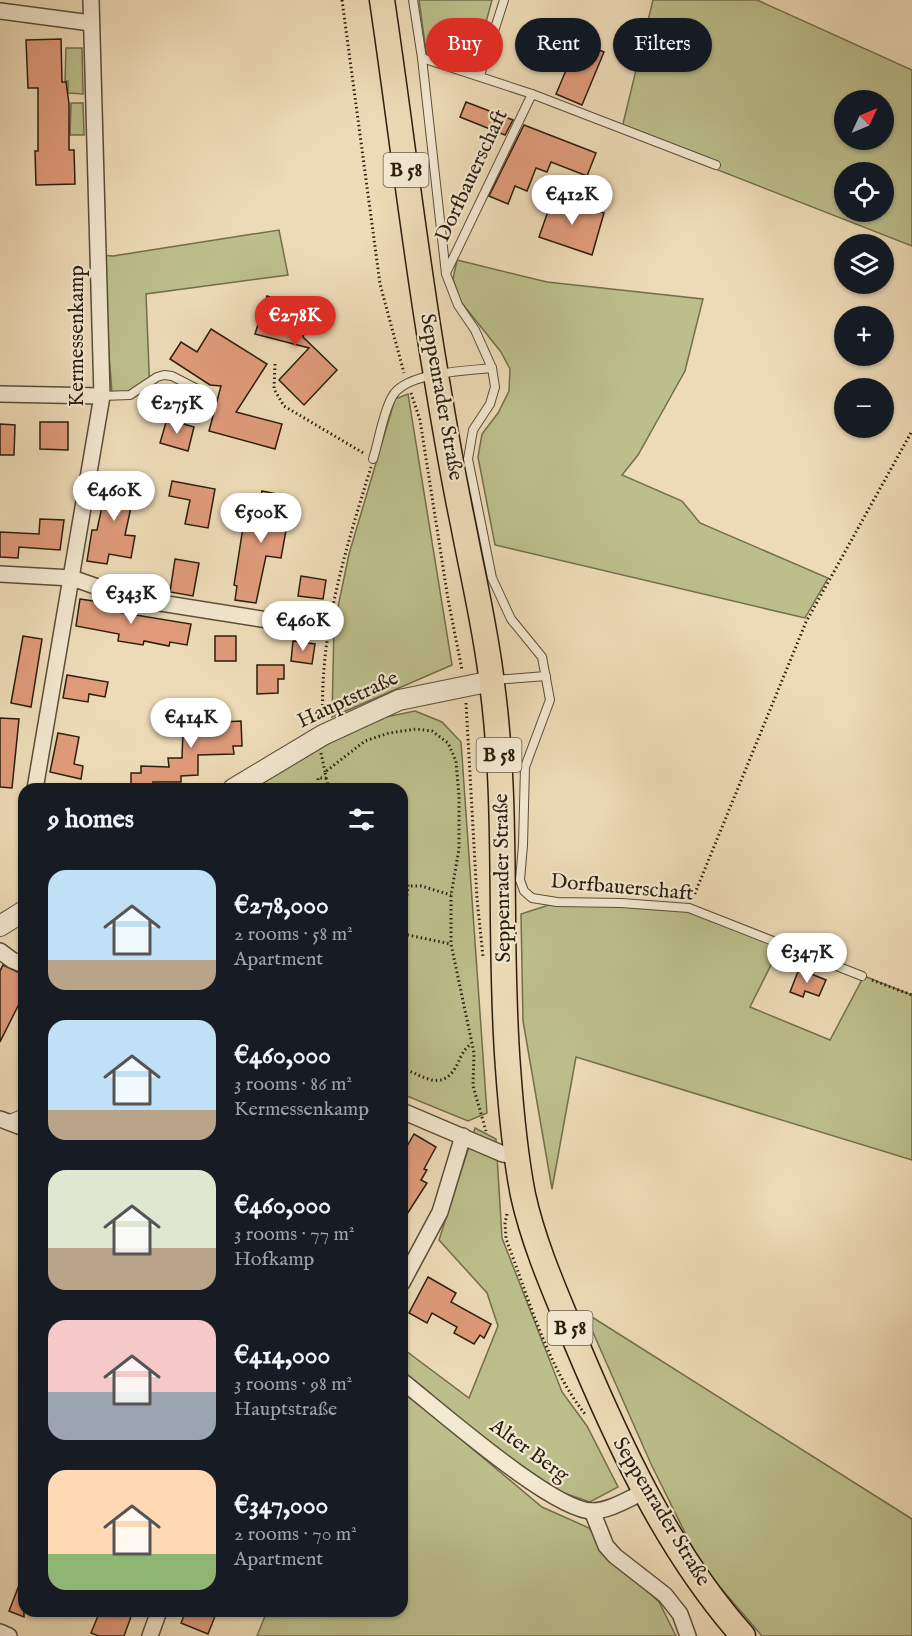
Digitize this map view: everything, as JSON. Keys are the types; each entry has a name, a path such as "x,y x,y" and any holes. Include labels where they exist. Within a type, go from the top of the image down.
{"main road":[{"name":"Seppenrader Straße","path":"382,0 436,374 492,681 499,745 503,829 503,941 510,1155 552,1284 612,1430 644,1492 689,1563 724,1615 743,1636"}],"street":[{"name":"Kermessenkamp","path":"36,783 102,396 91,0"},
{"path":"0,11 91,22"},
{"path":"0,394 102,396"},
{"path":"0,574 72,578 129,598 305,626"},
{"name":"Hauptstraße","path":"243,783 323,735 399,700 492,681"},
{"path":"0,926 18,915"},
{"path":"0,951 18,962"},
{"path":"408,1113 510,1155"},
{"path":"3,1120 18,1126"},
{"path":"408,1272 440,1212 463,1136"},
{"name":"Alter Berg","path":"408,1386 535,1486 567,1504 592,1511"},
{"path":"644,1492 614,1506 592,1511 606,1546 615,1556 665,1595 681,1614 688,1636"},
{"path":"150,1636 157,1617"},
{"path":"0,1632 9,1636"}],"lane":[{"name":"Dorfbauerschaft","path":"413,0 422,58 446,274 458,305 475,330 492,368 495,387 490,404 473,430 468,459 492,578 512,619 542,657 550,700 525,767 524,845 520,880 524,891 532,898 557,902 621,903 689,908 862,976"},
{"path":"480,75 504,0"},
{"name":"Dorfbauerschaft","path":"422,58 480,75 716,165"},
{"name":"Dorfbauerschaft","path":"446,274 532,94"},
{"path":"373,459 393,395 408,384 436,374 492,368"},
{"path":"102,396 130,395 157,377 164,375 172,376 209,394"},
{"path":"492,681 546,676"},
{"path":"3,1120 18,1115"}],"path":[{"path":"342,0 380,284 420,420 448,599 465,685 477,898"},
{"path":"275,364 274,389 284,406 373,459 344,556 330,630 323,675 323,735"},
{"path":"689,908 806,622 912,431"},
{"path":"327,783 325,772 365,741 389,733 416,729 432,731 448,743 456,761 459,796 459,849 451,895 451,944 474,1053 473,1086 486,1131 485,1146"},
{"path":"318,783 318,778 326,778"},
{"path":"408,885 421,886 451,895"},
{"path":"408,935 451,944"},
{"path":"862,976 912,995"},
{"path":"408,1070 437,1082 447,1079 465,1048 471,1044"}],"green space":[{"path":"419,0 492,0 487,18 426,18 426,51"},
{"path":"653,0 757,0 912,70 912,246 894,239 894,234 881,234 851,222 894,222 894,162 834,162 834,215 621,132 636,72 712,72 712,18 649,18"},
{"path":"66,48 82,48 83,94 68,93 68,81 65,81"},
{"path":"71,103 83,103 84,135 70,135"},
{"path":"279,230 288,275 146,294 150,395 112,393 101,255 113,256"},
{"path":"457,260 547,282 703,299 685,371 638,455 622,475 682,501 700,523 828,578 805,618 495,545 478,457 482,434 498,413 509,391 510,369 501,352 461,302 453,279"},
{"path":"408,394 452,665 332,717 334,626 349,554 395,399"},
{"path":"415,711 442,722 461,742 487,1113 468,1121 408,1096 408,783 263,783 331,742 381,718"},
{"path":"558,902 690,909 782,943 750,1007 830,1040 864,976 912,995 912,1160 576,1057 552,1189 523,1021 521,914"},
{"path":"475,1128 496,1139 502,1238 562,1392 587,1426 618,1487 590,1502 546,1487 408,1377 408,1352 469,1398 498,1326 487,1293 439,1240"},
{"path":"584,1312 912,1519 912,1636 762,1636 701,1565 651,1464"},
{"path":"408,1395 542,1507 589,1528 609,1555 659,1602 676,1636 257,1636 265,1617 408,1617"}],"building":[{"path":"61,39 62,82 66,82 69,104 69,150 74,150 75,184 36,185 38,88 28,88 26,40"},
{"path":"565,72 596,72 582,105 556,94"},
{"path":"466,102 513,120 505,135 460,117"},
{"path":"524,125 596,153 587,176 551,162 547,172 536,168 527,191 515,186 508,204 489,196"},
{"path":"553,197 604,213 592,255 539,237"},
{"path":"267,296 310,309 303,337 337,370 304,405 279,380 309,348 255,334"},
{"path":"211,329 267,364 236,412 282,424 275,449 209,431 221,386 210,385 170,359 181,342 197,352"},
{"path":"167,419 194,427 188,451 160,443"},
{"path":"40,422 68,422 68,450 40,449"},
{"path":"0,424 15,425 14,455 0,455"},
{"path":"109,474 137,479 125,535 135,536 131,558 109,554 107,564 87,561 92,530 97,530"},
{"path":"172,481 215,489 208,528 185,524 190,500 169,496"},
{"path":"262,491 292,497 281,558 266,556 256,603 235,600 237,586 234,585 244,521 256,523"},
{"path":"40,519 64,520 60,550 19,547 18,558 0,557 0,532 39,534"},
{"path":"175,559 199,563 193,596 170,592"},
{"path":"301,576 326,580 323,599 298,596"},
{"path":"80,599 106,603 105,610 191,624 187,645 170,642 169,646 144,641 143,645 118,641 119,634 76,626"},
{"path":"23,636 42,639 31,707 11,703"},
{"path":"215,636 236,636 236,661 215,661"},
{"path":"293,641 315,644 312,664 291,661"},
{"path":"257,665 284,665 284,679 278,679 278,693 257,694"},
{"path":"67,675 108,682 105,697 89,694 88,702 63,698"},
{"path":"179,702 197,702 197,731 222,730 222,722 241,721 242,746 233,746 234,754 198,755 198,775 181,776 181,782 131,783 131,773 141,773 141,766 169,767 168,758 182,758 183,730 179,730"},
{"path":"0,718 19,719 12,788 0,787"},
{"path":"58,733 79,737 74,764 83,766 81,779 50,772"},
{"path":"3,965 18,972 18,1006 0,1042 0,971"},
{"path":"799,969 826,980 819,996 805,991 803,997 790,992"},
{"path":"414,1134 436,1147 424,1169 427,1170 421,1180 427,1183 408,1213 408,1144"},
{"path":"428,1277 456,1293 451,1302 491,1324 484,1338 480,1335 474,1344 454,1333 457,1327 432,1313 427,1323 409,1313"},
{"path":"18,1588 18,1615 9,1611"},
{"path":"98,1617 131,1617 124,1636 99,1636 91,1633"},
{"path":"184,1617 215,1617 208,1634 181,1623"}]}
